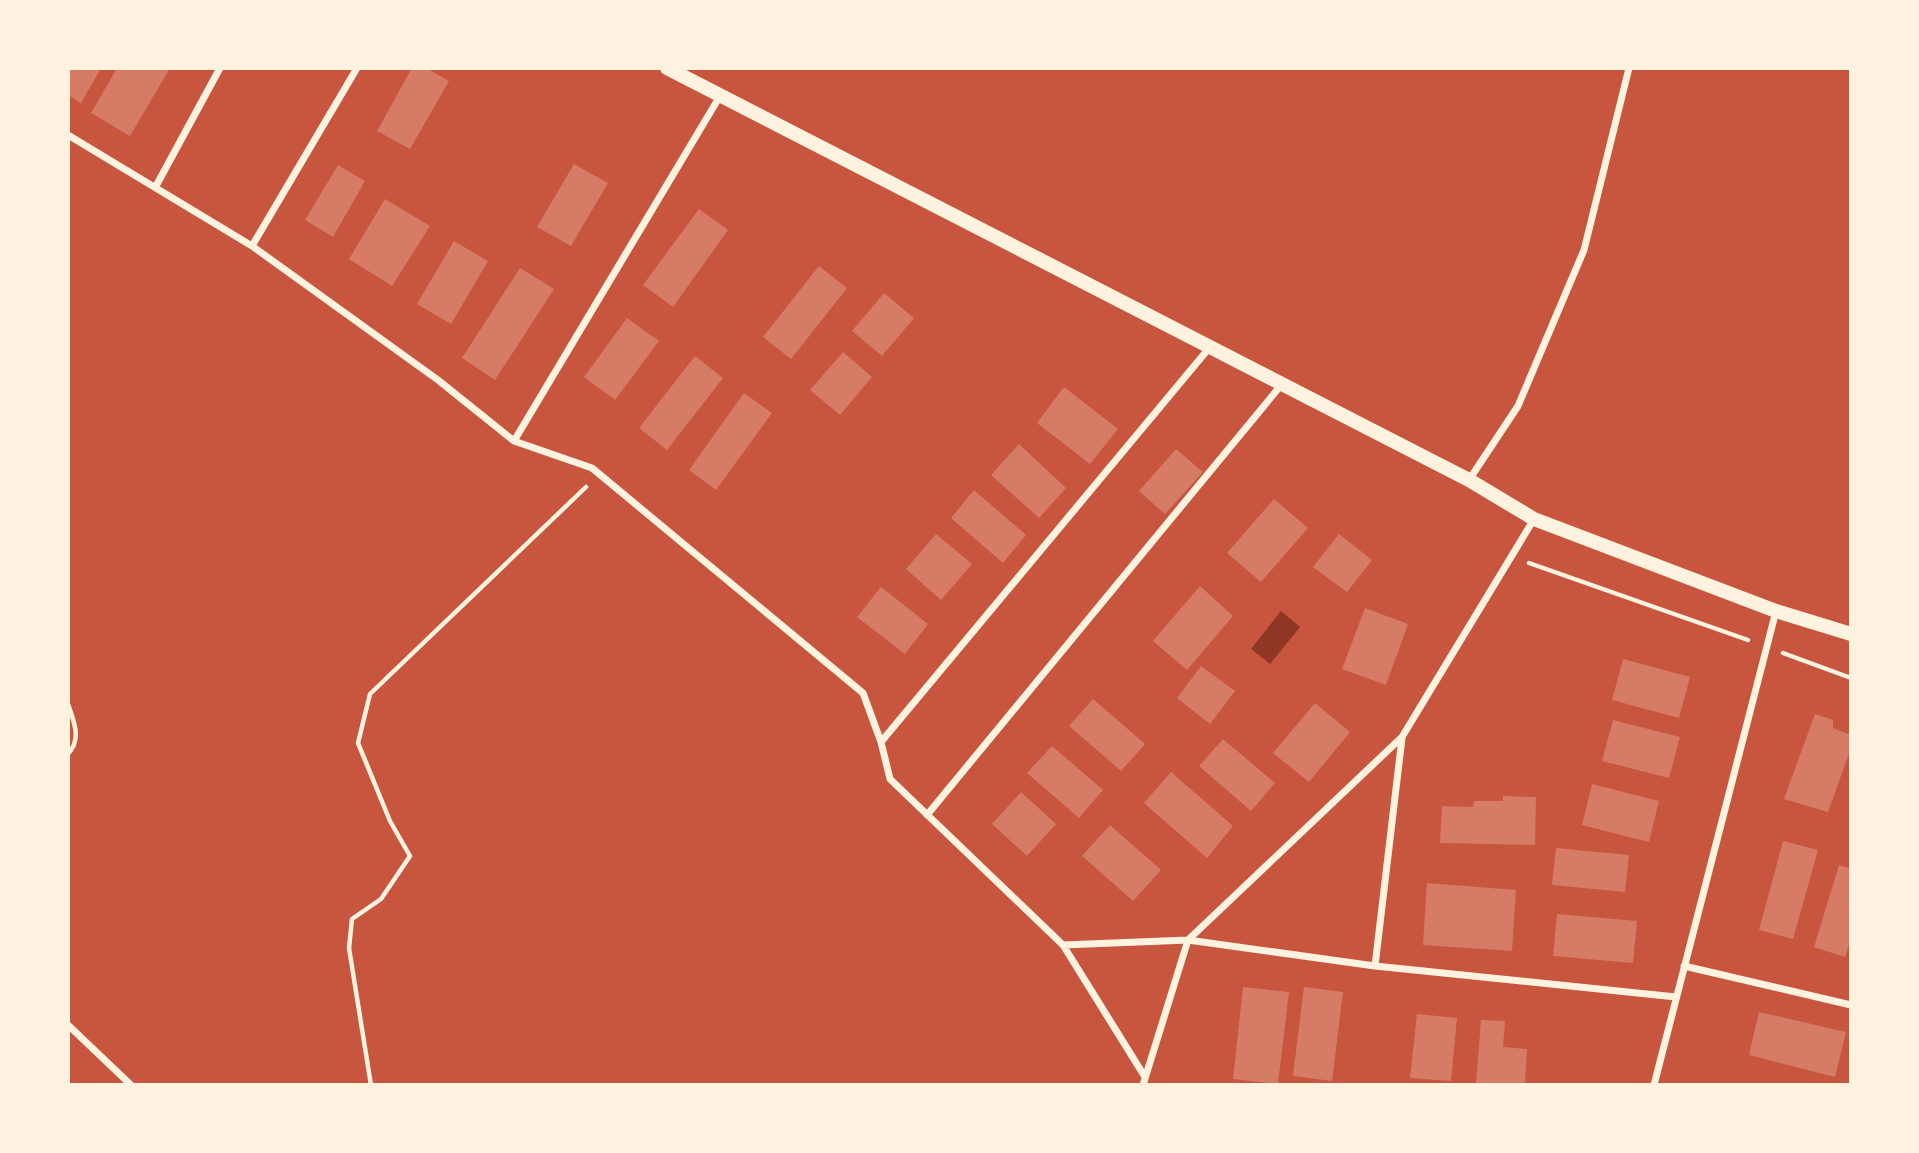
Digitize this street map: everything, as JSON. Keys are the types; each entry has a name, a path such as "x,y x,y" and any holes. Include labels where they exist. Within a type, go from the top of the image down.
{"main road":[{"path":"667,68 1469,480 1534,519 1776,611 1851,634"}],"street":[{"path":"156,186 220,68"},
{"path":"252,246 357,68"},
{"path":"1469,480 1518,406 1584,250 1629,68"},
{"path":"514,441 720,96"},
{"path":"68,135 252,246 438,380 514,441 592,468 863,693 881,742 890,779 1063,945 1144,1081"},
{"path":"881,742 1211,346"},
{"path":"927,815 1282,384"},
{"path":"1144,1081 1188,940 1402,737 1534,519"},
{"path":"1654,1085 1776,611"},
{"path":"1375,966 1402,737"},
{"path":"1063,945 1188,940 1375,966 1676,997"},
{"path":"1684,966 1851,1005"},
{"path":"68,1024 131,1085"}],"path":[{"path":"371,1085 349,948 352,919 381,899 410,856 390,821 358,743 370,694 599,474"},
{"path":"1511,557 1851,678"},
{"path":"68,704 77,731 75,747 68,754"}],"shaded area":[{"path":"1281,611 1300,627 1270,664 1251,649"}],"building":[{"path":"68,68 101,68 81,103 68,95"},
{"path":"117,68 170,68 130,136 91,113"},
{"path":"412,68 426,68 449,81 410,149 377,131"},
{"path":"574,164 608,183 571,246 537,227"},
{"path":"338,165 365,181 333,237 305,220"},
{"path":"385,199 430,226 392,286 349,259"},
{"path":"699,209 728,230 673,307 643,285"},
{"path":"454,241 488,261 451,324 417,304"},
{"path":"819,266 847,288 791,359 763,337"},
{"path":"520,268 554,289 495,380 462,358"},
{"path":"884,293 914,318 882,356 852,331"},
{"path":"627,318 659,341 615,400 584,377"},
{"path":"843,352 872,377 840,415 810,390"},
{"path":"695,356 723,378 667,450 639,428"},
{"path":"1064,387 1118,429 1090,464 1037,423"},
{"path":"744,393 772,413 716,490 689,470"},
{"path":"1019,444 1066,488 1039,518 991,475"},
{"path":"1176,449 1203,472 1165,514 1139,491"},
{"path":"974,490 1026,535 1003,563 951,518"},
{"path":"1274,499 1308,528 1261,582 1227,553"},
{"path":"936,534 972,564 941,600 906,569"},
{"path":"1339,534 1372,560 1347,592 1313,567"},
{"path":"1200,586 1233,616 1187,670 1153,641"},
{"path":"881,587 928,624 905,654 857,617"},
{"path":"1365,608 1408,624 1386,685 1342,669"},
{"path":"1623,659 1690,677 1679,718 1612,700"},
{"path":"1201,666 1235,691 1210,724 1177,698"},
{"path":"1093,699 1145,744 1121,771 1069,726"},
{"path":"1315,703 1350,732 1309,782 1273,753"},
{"path":"1815,714 1833,720 1833,728 1851,735 1851,748 1828,812 1784,799"},
{"path":"1613,720 1680,737 1669,778 1602,761"},
{"path":"1223,739 1275,783 1251,811 1199,766"},
{"path":"1052,746 1103,790 1079,818 1027,773"},
{"path":"1171,772 1233,826 1207,858 1144,803"},
{"path":"1592,784 1659,801 1649,842 1582,825"},
{"path":"1021,792 1056,824 1027,856 992,824"},
{"path":"1503,796 1536,797 1535,845 1440,843 1442,806 1473,807 1474,801 1503,801"},
{"path":"1110,825 1161,870 1133,901 1082,856"},
{"path":"1783,841 1818,850 1793,939 1759,930"},
{"path":"1556,848 1629,855 1625,892 1552,885"},
{"path":"1839,865 1851,869 1851,938 1845,957 1814,947"},
{"path":"1427,883 1516,890 1512,951 1423,945"},
{"path":"1557,914 1637,921 1633,963 1553,956"},
{"path":"1243,987 1289,992 1278,1084 1233,1079"},
{"path":"1304,987 1343,992 1332,1081 1293,1076"},
{"path":"1759,1012 1846,1032 1835,1077 1749,1055"},
{"path":"1417,1014 1457,1018 1451,1081 1410,1078"},
{"path":"1481,1020 1505,1021 1503,1047 1527,1049 1525,1085 1476,1084"}]}
